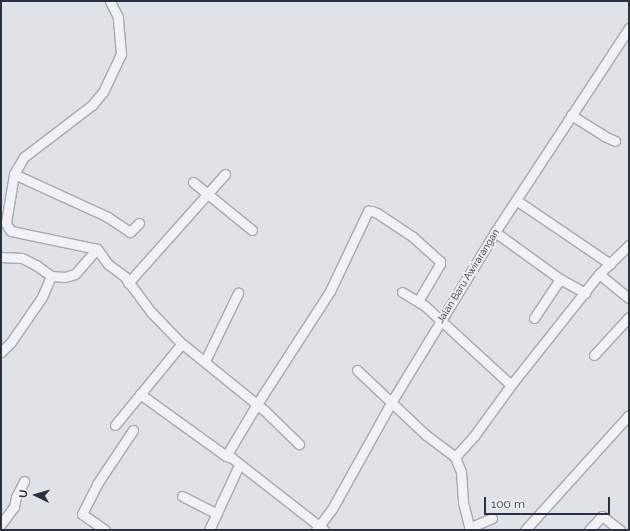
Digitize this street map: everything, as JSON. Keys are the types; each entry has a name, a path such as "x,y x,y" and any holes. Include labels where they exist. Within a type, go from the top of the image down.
{"street":[{"path":"110,1 118,17 121,54 103,92 92,105 24,157 14,174 6,223 11,231 95,251 128,283 151,312 180,342 257,404 299,444"},
{"name":"Jalan Baru Awirarangan","path":"320,529 392,401 440,321 495,232 629,28"},
{"path":"571,115 604,136 615,141"},
{"path":"14,174 108,218 130,232 139,223"},
{"path":"128,283 224,174"},
{"path":"193,182 252,230"},
{"path":"516,200 610,264"},
{"path":"226,456 257,404 330,291 368,212 372,211 378,213 413,237 440,261 440,264 418,301"},
{"path":"495,232 560,278 585,292"},
{"path":"454,457 474,436 511,385 585,292 600,274 629,245"},
{"path":"1,257 22,258 36,264 51,276 65,277 76,274 95,251"},
{"path":"600,274 629,298"},
{"path":"1,352 11,342 42,297 51,276"},
{"path":"534,318 560,278"},
{"path":"204,361 238,292"},
{"path":"402,292 418,301 511,385"},
{"path":"594,354 629,317"},
{"path":"115,425 179,346"},
{"path":"357,370 426,434 454,457 461,472 463,502 470,529 492,518"},
{"path":"140,394 226,456 232,458 320,529"},
{"path":"525,530 629,415"},
{"path":"106,530 82,514 97,484 133,430"},
{"path":"209,530 239,465"},
{"path":"1,524 14,506 16,497 24,481"},
{"path":"182,496 216,513"},
{"path":"589,530 602,516 620,530"}]}
